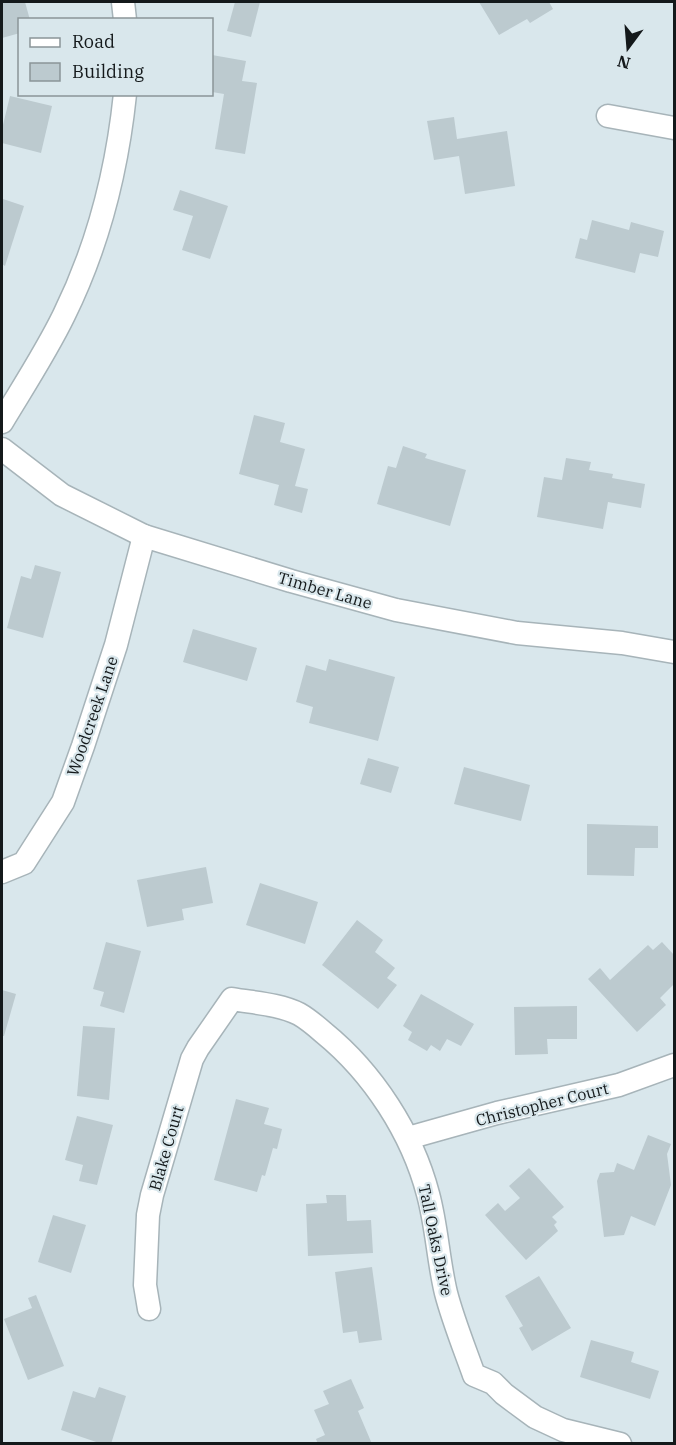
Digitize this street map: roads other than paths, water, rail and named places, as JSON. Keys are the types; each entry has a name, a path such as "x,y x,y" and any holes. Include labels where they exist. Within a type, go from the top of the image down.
{"street":[{"path":"123,2 125,18"},
{"path":"2,422 48,346 65,314 86,264 112,180 125,96"},
{"path":"608,116 675,128"},
{"name":"Timber Lane","path":"2,449 62,495 144,536 291,581 396,610 517,633 622,643 675,652"},
{"name":"Woodcreek Lane","path":"2,872 24,863 63,802 116,645 144,536"},
{"name":"Tall Oaks Drive","path":"232,999 283,1008 298,1013 310,1021 342,1047 358,1065 408,1138 428,1194 448,1298 474,1374 493,1383 536,1418 563,1430 620,1443"},
{"name":"Blake Court","path":"150,1309 145,1285 148,1215 152,1195 192,1059 232,999"},
{"name":"Christopher Court","path":"408,1138 496,1113 619,1085 675,1065"}]}
